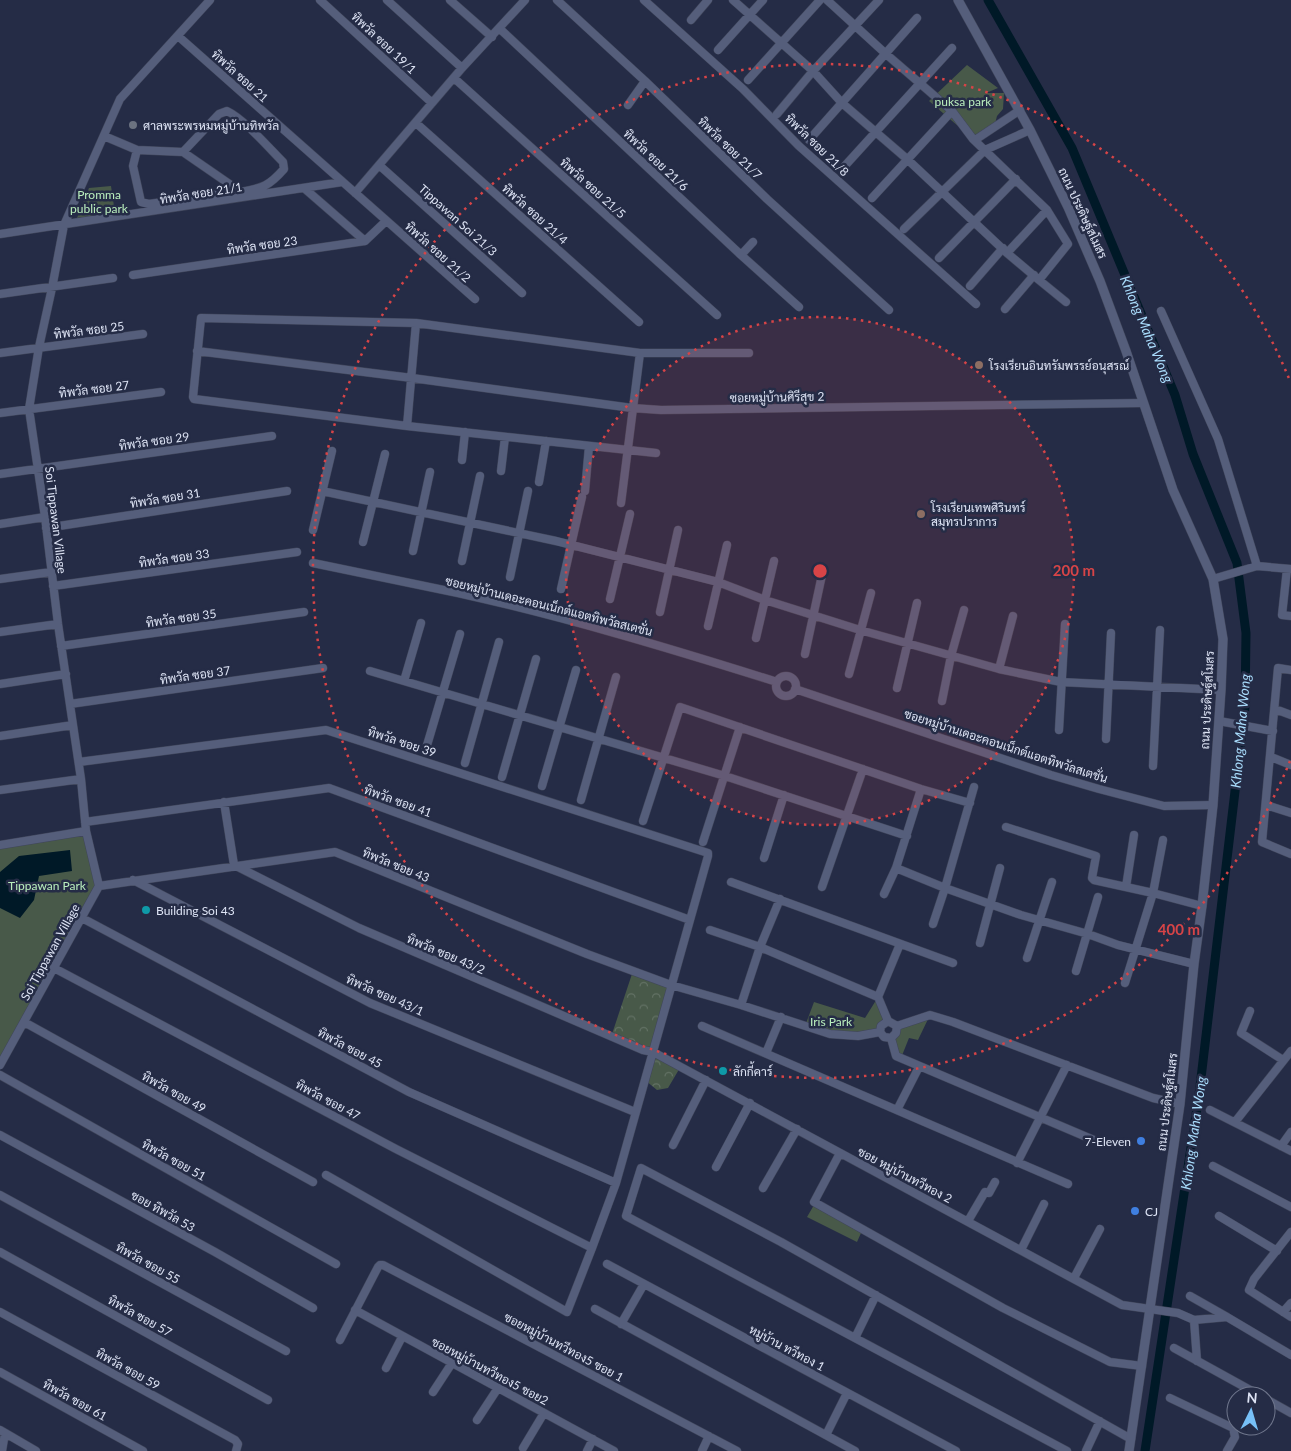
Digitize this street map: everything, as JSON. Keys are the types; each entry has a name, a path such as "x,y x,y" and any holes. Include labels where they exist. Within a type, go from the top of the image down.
{"street":[{"name":"Soi Tippawan Village","path":"0,1065 99,886 86,831 79,762 61,646 29,409 39,347 64,225 120,99 210,0"},
{"name":"ทิพวัล ซอย 19/1","path":"320,0 432,103"},
{"path":"387,0 462,68"},
{"path":"450,0 492,37"},
{"path":"512,0 519,6"},
{"path":"355,193 462,68 525,0"},
{"name":"ทิพวัล ซอย 21/7","path":"557,0 645,81 767,199 889,310"},
{"name":"ทิพวัล ซอย 21/8","path":"644,0 749,95 799,146 976,304"},
{"path":"691,20 708,0"},
{"path":"733,0 814,71 842,103 907,159 973,222 1066,302"},
{"path":"718,50 763,0"},
{"path":"748,80 820,0"},
{"path":"827,0 952,111 975,140 1047,210 1068,244 1005,309"},
{"path":"777,114 879,0"},
{"name":"ถนน ประดิษฐ์สโมสร","path":"958,0 1020,110 1068,207 1100,281 1173,490 1213,579 1223,639 1222,690 1212,805 1180,1104 1153,1310 1129,1451"},
{"path":"809,140 917,18"},
{"name":"ทิพวัล ซอย 21/6","path":"499,28 799,308"},
{"name":"ทิพวัล ซอย 21","path":"178,36 355,193"},
{"path":"842,169 952,48"},
{"name":"ทิพวัล ซอย 21/5","path":"454,78 717,315"},
{"path":"628,105 645,81"},
{"path":"975,140 1020,110"},
{"path":"104,136 137,150 183,152 240,192 260,189 273,182 284,169 284,162 231,113 226,111 219,114 183,152"},
{"path":"872,198 952,111"},
{"name":"ทิพวัล ซอย 21/4","path":"416,123 639,322"},
{"path":"904,229 985,150 1030,130"},
{"path":"137,150 133,166 140,202 149,204 218,194 229,184"},
{"name":"Tippawan Soi 21/3","path":"378,165 522,293"},
{"path":"939,258 1016,179"},
{"name":"ทิพวัล ซอย 21/1","path":"0,234 342,182"},
{"path":"304,188 365,241 386,221"},
{"name":"ทิพวัล ซอย 21/2","path":"355,193 475,300"},
{"path":"970,286 1047,210"},
{"name":"ทิพวัล ซอย 23","path":"133,275 365,241"},
{"path":"741,255 752,242"},
{"path":"0,294 113,278"},
{"path":"1162,311 1218,439 1256,567"},
{"path":"656,453 407,426 194,399 200,320 202,318 416,323 640,352 749,352"},
{"path":"407,426 416,323"},
{"name":"ทิพวัล ซอย 25","path":"0,353 143,334"},
{"name":"ซอยหมู่บ้านศิรีสุข 2","path":"197,351 632,408 661,410 1143,403"},
{"path":"621,503 626,450 640,352"},
{"name":"ทิพวัล ซอย 27","path":"0,413 161,392"},
{"path":"462,460 465,432"},
{"name":"ทิพวัล ซอย 29","path":"0,474 272,436"},
{"path":"501,471 505,436"},
{"path":"539,482 546,441"},
{"path":"561,589 583,494 589,446"},
{"path":"313,530 332,451"},
{"path":"363,542 385,454"},
{"path":"413,551 430,472"},
{"path":"462,561 480,476"},
{"name":"ทิพวัล ซอย 31","path":"46,528 287,491"},
{"path":"322,491 519,533 718,582 765,600 860,630 1000,669 1061,682 1222,690"},
{"path":"510,578 528,491"},
{"path":"610,599 630,514"},
{"path":"0,524 45,517"},
{"path":"660,612 678,530"},
{"path":"708,626 727,545"},
{"name":"ทิพวัล ซอย 33","path":"53,586 297,552"},
{"path":"756,638 774,561"},
{"name":"ซอยหมู่บ้านเดอะคอนเน็กต์แอตทิพวัลสเตชั่น","path":"313,563 513,607 675,650 777,682"},
{"path":"1213,579 1256,567 1289,569 1282,615 1291,616"},
{"path":"0,579 51,572"},
{"path":"805,654 822,576"},
{"path":"849,674 871,593"},
{"path":"897,688 917,603"},
{"path":"942,701 964,610"},
{"name":"ทิพวัล ซอย 35","path":"61,646 304,612"},
{"path":"1000,669 1013,616"},
{"path":"404,681 421,623"},
{"path":"0,632 58,624"},
{"path":"1059,730 1065,624"},
{"path":"1153,766 1160,630"},
{"path":"1106,740 1111,633"},
{"path":"425,752 460,634"},
{"path":"465,763 499,642"},
{"path":"502,777 536,659"},
{"name":"ทิพวัล ซอย 37","path":"70,704 324,668"},
{"path":"1291,670 1278,668 1262,842 1291,854"},
{"path":"542,786 576,670"},
{"path":"370,671 725,776 907,836"},
{"path":"0,684 66,674"},
{"path":"581,800 616,676"},
{"name":"ซอยหมู่บ้านเดอะคอนเน็กต์แอตทิพวัลสเตชั่น","path":"782,677 788,677 795,683 795,689 788,695 782,695 777,691 777,682 782,677"},
{"name":"ซอยหมู่บ้านเดอะคอนเน็กต์แอตทิพวัลสเตชั่น","path":"795,689 1051,775 1108,791 1164,806 1212,805"},
{"path":"643,821 680,707 921,789 970,803"},
{"path":"1274,709 1291,715"},
{"path":"1219,721 1273,731"},
{"path":"0,736 73,725"},
{"path":"703,842 740,727"},
{"name":"ทิพวัล ซอย 39","path":"79,762 326,730 555,802 708,854 690,920"},
{"path":"1271,757 1291,765"},
{"path":"822,887 863,768"},
{"path":"0,790 81,779"},
{"path":"933,924 974,787"},
{"name":"ทิพวัล ซอย 41","path":"85,822 329,788 690,920"},
{"path":"884,894 896,868 921,789"},
{"path":"764,858 784,795"},
{"path":"224,802 234,865"},
{"path":"1266,805 1291,813"},
{"path":"1006,826 1096,856 1093,880 1202,906"},
{"path":"0,845 86,831"},
{"path":"1126,887 1134,835"},
{"path":"1126,983 1153,893 1163,840"},
{"name":"ทิพวัล ซอย 43","path":"99,886 234,865 336,852 587,954 671,985 781,1017 830,1034 858,1036 880,1032"},
{"name":"ทิพวัล ซอย 43/2","path":"234,865 359,928 642,1050 653,1052"},
{"path":"896,868 945,888 1039,920 1118,945 1194,964"},
{"path":"980,943 1000,868"},
{"name":"ทิพวัล ซอย 43/1","path":"133,880 370,1003 636,1112"},
{"path":"730,882 953,963"},
{"path":"1027,958 1052,882"},
{"path":"1076,971 1098,897"},
{"path":"741,1005 760,947 780,900"},
{"name":"ทิพวัล ซอย 45","path":"82,918 409,1092 616,1183"},
{"path":"326,1175 567,1312 616,1183 690,920"},
{"path":"710,930 760,947 878,997 888,1021 897,1026 930,1015 954,1022 1153,1098 1180,1104"},
{"path":"878,997 900,944"},
{"name":"ทิพวัล ซอย 47","path":"54,968 396,1149 592,1248"},
{"path":"1250,1011 1241,1033 1284,1060"},
{"path":"766,1053 781,1017"},
{"path":"888,1021 880,1026 880,1032 884,1037 891,1038"},
{"name":"ทิพวัล ซอย 49","path":"24,1022 313,1182"},
{"path":"702,1026 1068,1184"},
{"path":"891,1038 896,1033 897,1026"},
{"path":"891,1038 896,1056 1096,1141"},
{"path":"1235,1122 1291,1050"},
{"name":"ซอย หมู่บ้านทวีทอง 2","path":"653,1052 1122,1304 1178,1313 1194,1320"},
{"path":"1017,1163 1068,1065"},
{"path":"897,1110 919,1067"},
{"name":"ทิพวัล ซอย 51","path":"0,1075 336,1264"},
{"path":"673,1145 706,1080"},
{"path":"716,1168 750,1103"},
{"path":"1210,1110 1291,1151"},
{"path":"763,1188 797,1129"},
{"path":"1281,1146 1291,1132"},
{"name":"ซอย ทิพวัล 53","path":"0,1135 215,1252 313,1308"},
{"path":"840,1153 814,1202 1003,1308 1110,1362 1142,1366"},
{"path":"1213,1166 1291,1207"},
{"path":"1067,1451 626,1216 641,1168 781,1242 1131,1439"},
{"path":"968,1221 985,1192 989,1193 995,1182"},
{"name":"ทิพวัล ซอย 55","path":"0,1195 286,1351"},
{"path":"1020,1250 1044,1204"},
{"path":"1219,1216 1277,1251"},
{"path":"1074,1278 1100,1229"},
{"path":"1291,1232 1249,1288 1250,1292 1291,1318"},
{"name":"ทิพวัล ซอย 57","path":"0,1252 268,1400"},
{"name":"หมู่บ้าน ทวีทอง 1","path":"608,1264 956,1451"},
{"name":"ซอยหมู่บ้านทวีทอง5 ซอย 1","path":"355,1310 380,1265 383,1265 738,1451"},
{"path":"621,1324 644,1284"},
{"path":"855,1338 876,1295"},
{"path":"1190,1296 1291,1355"},
{"path":"1283,1312 1291,1303"},
{"path":"595,1309 855,1451"},
{"path":"340,1340 355,1310"},
{"name":"ซอยหมู่บ้านทวีทอง5 ซอย2","path":"355,1310 614,1451"},
{"name":"ทิพวัล ซอย 59","path":"0,1312 235,1440 238,1444 236,1451"},
{"path":"1198,1361 1194,1320 1227,1317"},
{"path":"386,1368 402,1336"},
{"path":"1174,1348 1243,1386"},
{"path":"433,1392 452,1363"},
{"name":"ทิพวัล ซอย 61","path":"0,1372 140,1450"},
{"path":"477,1420 498,1388"},
{"path":"826,1435 847,1393"},
{"path":"1170,1398 1233,1428 1235,1437 1227,1451"},
{"path":"1276,1404 1291,1412"},
{"path":"523,1448 544,1412"},
{"path":"1086,1451 1100,1421"},
{"path":"2,1432 3,1451"},
{"path":"2,1432 36,1451"},
{"path":"702,1451 709,1436"},
{"path":"587,1451 593,1439"}],"green space":[{"name":"puksa park","path":"967,65 998,88 986,93 1004,93 1003,109 997,116 995,124 973,139 929,101"},
{"name":"Promma public park","path":"111,186 115,213 77,218 89,188"},
{"name":"Tippawan Park","path":"86,831 99,886 0,1065 0,845"},
{"path":"633,971 671,985 653,1052 611,1037"},
{"name":"Iris Park","path":"878,997 888,1021 880,1032 858,1036 805,1026 814,1002 865,1018"},
{"path":"930,1015 918,1040 909,1038 901,1058 891,1038 897,1026"},
{"path":"653,1052 681,1066 668,1088 657,1090 645,1080"},
{"path":"814,1205 861,1233 857,1242 807,1217"}],"water":[{"path":"70,850 72,871 39,876 34,900 20,918 0,908 0,872 19,856"}],"waterway":[{"name":"Khlong Maha Wong","path":"988,0 1072,148 1175,395 1193,454 1237,563 1246,633 1245,707 1199,1095 1145,1451"}],"place":[{"name":"ศาลพระพรหมหมู่บ้านทิพวัล","path":"133,125"},
{"name":"โรงเรียนอินทรัมพรรย์อนุสรณ์","path":"979,365"},
{"name":"โรงเรียนเทพศิรินทร์ สมุทรปราการ","path":"921,514"},
{"name":"Building Soi 43","path":"146,910"},
{"name":"ลักกี้คาร์","path":"723,1071"},
{"name":"7-Eleven","path":"1141,1141"},
{"name":"CJ","path":"1135,1211"}]}
